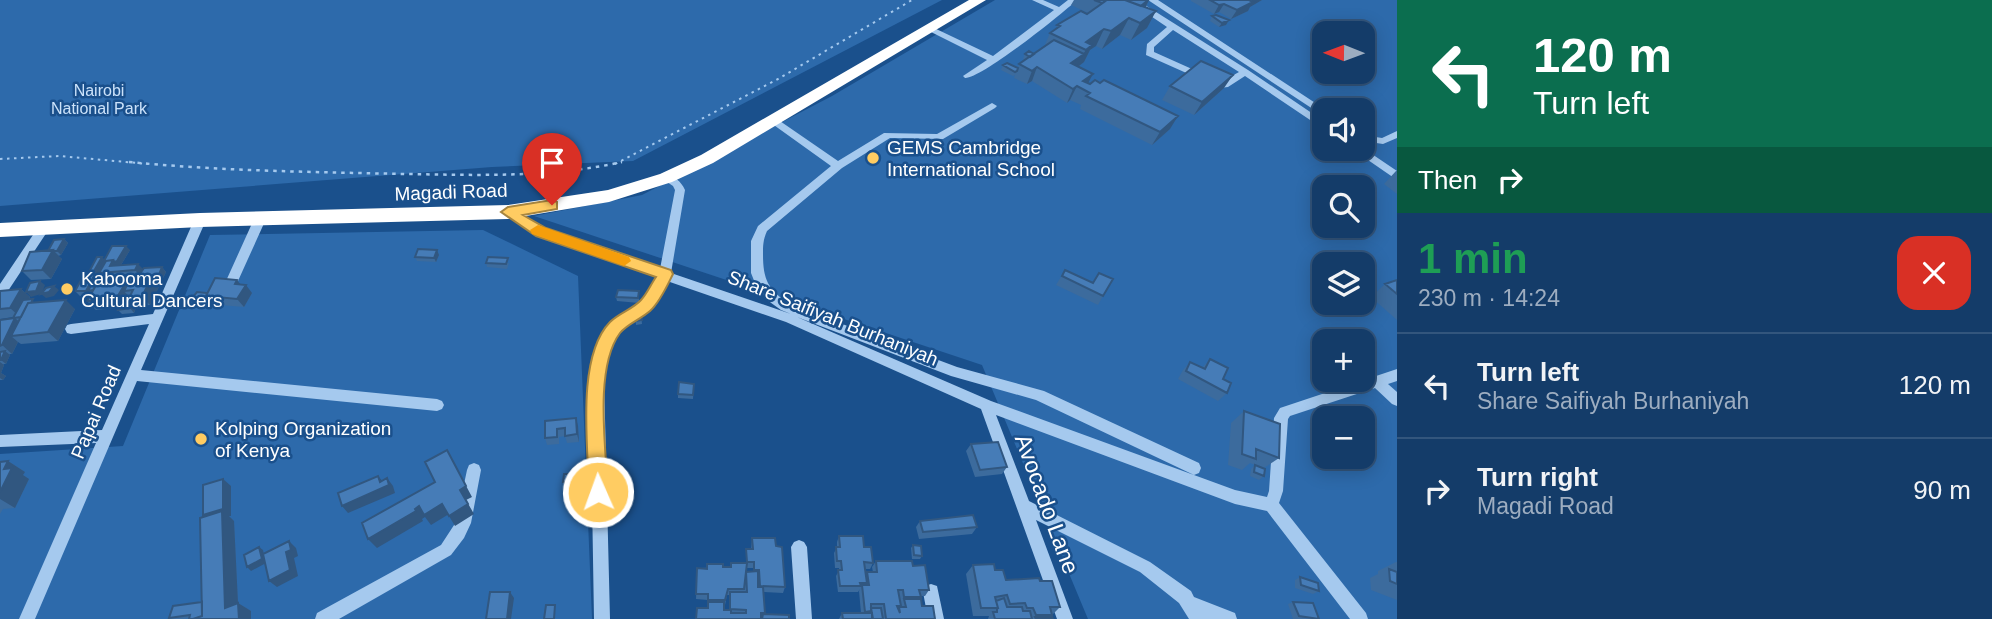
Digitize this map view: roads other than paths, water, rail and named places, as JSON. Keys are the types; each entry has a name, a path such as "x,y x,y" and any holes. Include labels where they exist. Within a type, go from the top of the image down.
{"highway":[{"name":"Magadi Road","path":"0,230 200,220 508,212 609,196 666,178 707,159 979,0"}],"street":[{"path":"1036,0 1060,10"},
{"path":"968,76 995,60 1073,0"},
{"path":"1131,0 1312,118"},
{"path":"1159,1 1312,105"},
{"path":"1173,26 1150,46 1149,53 1220,85 1225,85 1245,72"},
{"path":"929,29 995,60"},
{"path":"992,106 939,137 888,135 838,166 762,229 755,255 757,273 771,298 785,307 956,372 1039,395 1194,468"},
{"path":"774,121 838,166"},
{"path":"1375,140 1383,141 1397,134"},
{"path":"1375,161 1397,176"},
{"path":"602,619 597,378 607,338 615,327 652,300 665,274 680,190 677,184 666,178"},
{"name":"Share Saifiyah Burhaniyah","path":"508,212 541,232 790,319 986,405 1235,497 1271,505"},
{"path":"232,281 260,219"},
{"name":"Papai Road","path":"27,619 200,220"},
{"path":"0,294 43,229"},
{"path":"71,329 157,318"},
{"path":"132,375 437,405"},
{"path":"1360,619 1271,505 1276,491 1280,418 1285,412 1397,375"},
{"path":"1377,382 1397,400"},
{"name":"Avocado Lane","path":"986,405 1065,619"},
{"path":"0,441 106,436"},
{"path":"323,619 446,550 458,538 465,522 474,470"},
{"path":"1023,506 1145,567 1185,597 1198,619"},
{"path":"799,547 804,619"},
{"path":"931,592 936,619"},
{"path":"1188,603 1229,619"}],"place":[{"name":"GEMS Cambridge International School","path":"873,158"},
{"name":"Kabooma Cultural Dancers","path":"67,289"},
{"name":"Kolping Organization of Kenya","path":"201,439"}],"park label":[{"name":"Nairobi National Park","path":"99,99"}]}
